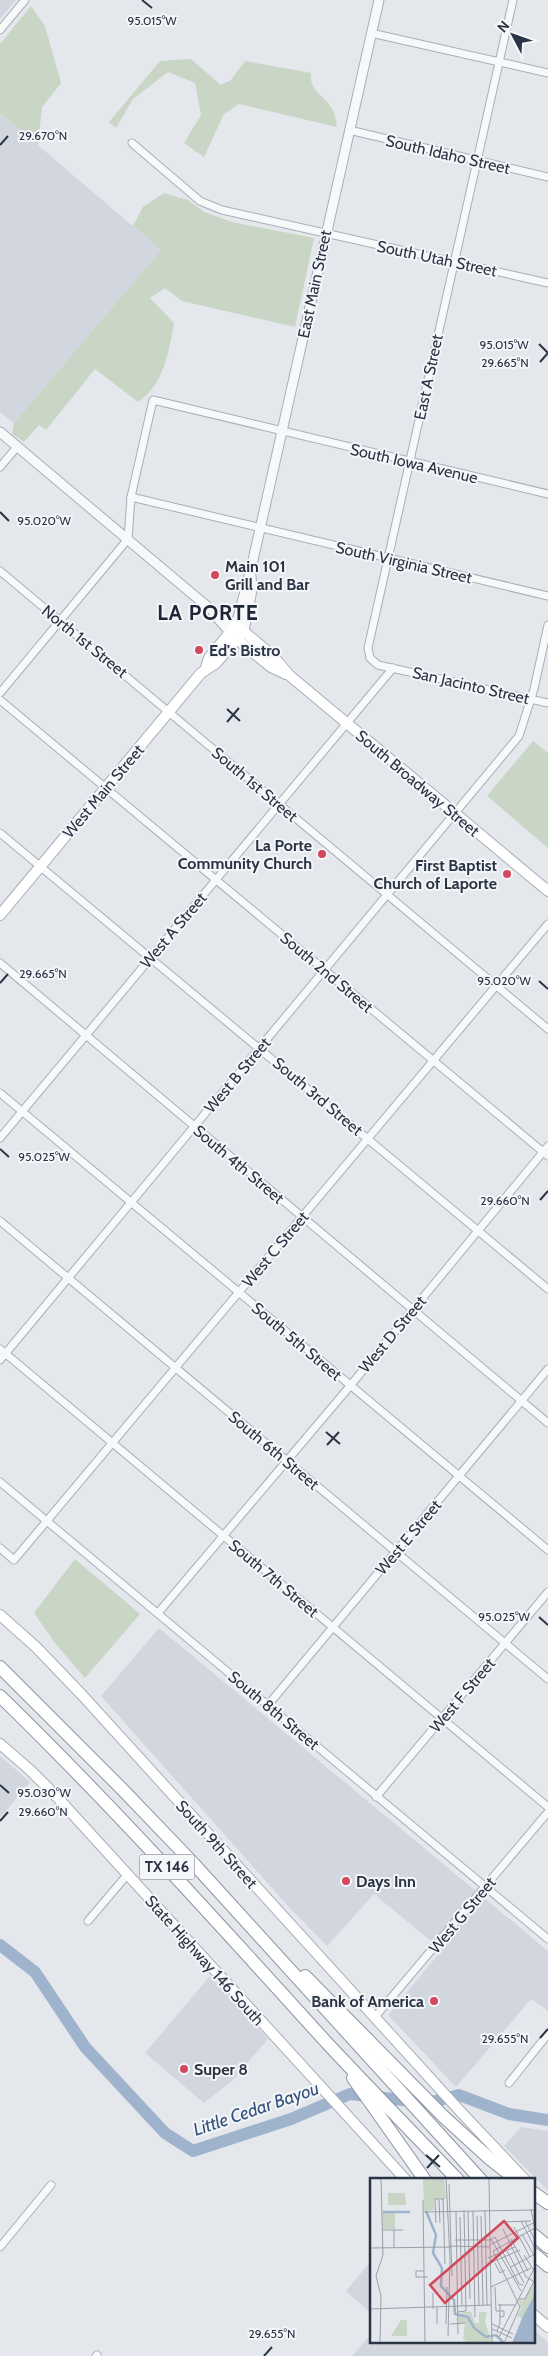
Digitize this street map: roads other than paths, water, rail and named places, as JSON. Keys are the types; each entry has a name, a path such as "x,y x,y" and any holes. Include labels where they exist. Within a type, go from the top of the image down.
{"highway":[{"name":"TX 146","path":"0,1666 122,1788 479,2178"},
{"name":"TX 146","path":"0,1696 64,1758 268,1976 356,2076"},
{"path":"193,1864 444,2117 490,2159 514,2178"},
{"path":"356,2076 456,2178"},
{"path":"356,2076 424,2178"},
{"path":"536,2193 548,2203"},
{"path":"536,2237 548,2247"},
{"path":"536,2256 548,2266"}],"main road":[{"name":"West Main Street","path":"0,915 206,668 209,658 237,632"},
{"name":"South Broadway Street","path":"237,632 271,667 289,675 548,891"},
{"name":"South 9th Street","path":"0,1615 36,1647 83,1696 523,2178"},
{"name":"State Highway 146 South","path":"0,1744 30,1770 54,1795 404,2178"},
{"path":"536,2317 548,2327"}],"street":[{"path":"0,30 25,0"},
{"name":"East Main Street","path":"237,632 378,0"},
{"name":"East A Street","path":"393,668 378,665 370,658 368,648 430,360 477,161 512,0"},
{"path":"371,33 548,73"},
{"name":"South Idaho Street","path":"349,130 548,177"},
{"name":"South Utah Street","path":"132,143 208,206 325,234 548,282"},
{"name":"South Iowa Avenue","path":"130,497 153,400 409,463 548,494"},
{"path":"0,432 237,632"},
{"path":"0,468 17,447"},
{"path":"0,692 128,539 130,497"},
{"name":"South Virginia Street","path":"130,497 548,596"},
{"name":"North 1st Street","path":"0,571 169,712"},
{"name":"West B Street","path":"2,1354 68,1278 519,736 531,699 548,625"},
{"path":"346,723 393,668"},
{"name":"San Jacinto Street","path":"393,668 548,703"},
{"name":"South 2nd Street","path":"0,700 434,1061 546,1151"},
{"name":"South 1st Street","path":"169,712 548,1029"},
{"name":"West A Street","path":"0,1138 346,723"},
{"name":"South 3rd Street","path":"0,833 548,1289"},
{"name":"West C Street","path":"0,1548 14,1560 548,924"},
{"name":"South 4th Street","path":"0,963 548,1423"},
{"name":"South 5th Street","path":"0,1093 548,1550"},
{"name":"West D Street","path":"158,1613 546,1151"},
{"name":"South 6th Street","path":"0,1221 548,1679"},
{"name":"South 7th Street","path":"2,1354 113,1442 548,1807"},
{"name":"West E Street","path":"268,1705 548,1369"},
{"name":"South 8th Street","path":"0,1482 548,1940"},
{"name":"West F Street","path":"376,1797 548,1592"},
{"name":"West G Street","path":"375,2017 548,1812"},
{"path":"88,1921 128,1875"},
{"path":"509,2083 548,2034"},
{"path":"0,2247 51,2185"}],"waterway":[{"name":"Little Cedar Bayou","path":"0,1945 35,1972 85,2047 165,2133 193,2151 291,2119 350,2094 428,2103 459,2095 509,2114 548,2120"}],"place":[{"name":"Main 101 Grill and Bar","path":"215,575"},
{"name":"Ed's Bistro","path":"199,650"},
{"name":"La Porte Community Church","path":"322,854"},
{"name":"First Baptist Church of Laporte","path":"507,874"},
{"name":"Days Inn","path":"346,1881"},
{"name":"Bank of America","path":"434,2001"},
{"name":"Super 8","path":"184,2069"}],"district":[{"name":"LA PORTE","path":"208,613"}]}
